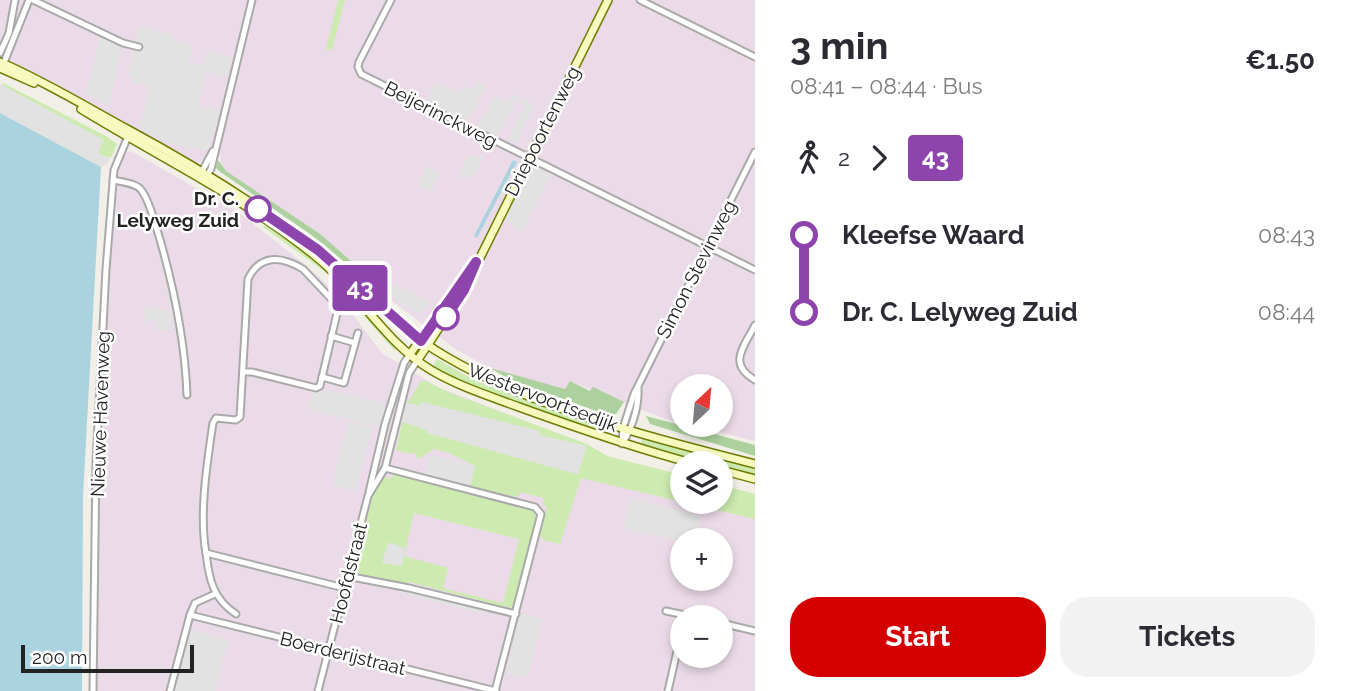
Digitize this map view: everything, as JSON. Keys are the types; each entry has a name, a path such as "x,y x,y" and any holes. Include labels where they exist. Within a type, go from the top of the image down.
{"main road":[{"name":"Driepoortenweg","path":"417,361 425,343 476,262 608,0"},
{"name":"Westervoortsedijk","path":"1,65 203,175 318,250 425,343 473,372 516,391 627,429 755,464"},
{"name":"Westervoortsedijk","path":"203,175 317,257 417,361 458,384 622,443 670,457"},
{"name":"Driepoortenweg","path":"410,354 425,343"},
{"path":"733,473 755,479"}],"street":[{"path":"0,53 13,22 15,0"},
{"path":"1,65 31,0 123,43 139,47"},
{"path":"203,175 215,149 251,0"},
{"name":"Beijerinckweg","path":"391,0 359,62 361,74 755,270"},
{"path":"640,0 755,57"},
{"name":"Nieuwe Havenweg","path":"93,691 96,462 113,180 115,165 128,136"},
{"name":"Simon Stevinweg","path":"627,429 634,394 755,152"},
{"path":"113,180 142,189 153,218 177,307 187,395"},
{"path":"236,614 215,594 209,578 204,539 208,460 213,423 219,418 239,420 248,279 259,262 267,259 296,264 303,268 338,309 320,386 316,388 244,372"},
{"path":"755,325 740,355 739,363 745,374 755,380"},
{"path":"322,377 344,383 358,333"},
{"path":"331,336 355,343"},
{"path":"410,354 404,363 390,409 400,411 408,373 417,361"},
{"name":"Simon Stevinweg","path":"627,429 633,419 638,387"},
{"name":"Hoofdstraat","path":"318,691 390,409"},
{"name":"Hoofdstraat","path":"368,496 385,468 400,411"},
{"path":"622,443 627,429"},
{"path":"385,468 535,507 541,514 496,691"},
{"path":"206,554 344,588"},
{"path":"347,576 516,614"},
{"path":"170,691 190,615 199,599 215,594"},
{"path":"666,611 670,612"},
{"name":"Boerderijstraat","path":"190,615 496,691"},
{"path":"733,626 755,631"},
{"path":"668,691 673,668"},
{"path":"455,688 457,681"}],"shaded area":[{"path":"0,0 755,0 755,441 733,436 733,374 670,374 670,420 570,381 565,389 493,370 454,348 367,282 322,241 279,213 222,169 220,156 191,165 0,61"},
{"path":"139,27 172,35 172,39 193,46 189,62 203,65 208,50 232,58 227,77 206,72 198,106 220,111 208,151 164,142 140,128 150,87 131,82 133,76 128,74"},
{"path":"100,36 122,46 109,105 86,93"},
{"path":"436,82 459,93 464,86 473,90 478,82 486,86 468,121 426,102"},
{"path":"0,84 104,140 98,153 110,158 108,163 101,167 0,113"},
{"path":"512,94 535,105 516,144 509,139 525,105 517,100 498,136 479,127 495,96 508,102"},
{"path":"131,151 238,212 307,266 337,294 382,353 438,387 586,445 670,495 670,514 733,514 733,500 755,495 755,691 91,691 113,156"},
{"path":"484,155 473,177 457,178 468,156"},
{"path":"427,166 441,173 431,192 418,185"},
{"path":"535,167 551,175 523,231 503,220 530,169"},
{"path":"166,269 173,305 177,331 163,271"},
{"path":"394,284 430,302 421,314 403,305 390,293"},
{"path":"145,308 169,310 169,316 172,316 170,331 156,330 156,319 154,322 145,321"},
{"path":"324,389 385,404 379,427 308,409 313,391 323,393"},
{"path":"421,402 539,431 539,435 587,446 578,474 428,433 425,429 402,422 407,403 420,406"},
{"path":"349,421 372,427 356,491 332,485"},
{"path":"430,455 475,466 470,487 425,476"},
{"path":"631,498 670,508 670,514 701,516 698,528 670,528 670,539 624,528"},
{"path":"388,542 405,548 402,566 382,563"},
{"path":"403,588 482,607 481,613 402,593"},
{"path":"520,613 543,619 528,675 523,676 506,673"},
{"path":"184,627 228,640 215,691 170,691"}],"green space":[{"path":"338,0 345,0 332,50 326,49"},
{"path":"3,83 106,136 117,144 112,156 107,159 98,154 103,140 2,86"},
{"path":"218,160 226,171 320,234 383,289 387,297 310,234 219,171 216,168"},
{"path":"265,225 329,274 397,351 324,271 263,227"},
{"path":"437,359 476,381 608,427 606,432 517,404 452,378 432,367"},
{"path":"490,368 565,389 570,381 590,391 593,387 624,402 616,414 607,415 509,379"},
{"path":"421,381 426,381 448,392 587,444 607,456 670,472 670,499 581,478 560,544 544,540 540,536 547,507 543,505 544,498 520,492 518,497 470,487 475,466 449,453 434,449 418,459 414,452 409,454 396,450 402,422 425,429 428,433 577,474 587,446 538,435 539,431 422,402 420,406 407,403"},
{"path":"646,416 670,422 670,430 650,424"},
{"path":"643,438 693,451 670,451 670,454 640,446"},
{"path":"696,438 729,438 755,445 755,456"},
{"path":"733,461 755,467 755,476 733,470"},
{"path":"393,474 533,510 536,519 516,605 510,608 409,582 404,585 352,574 371,497 384,477 392,479","holes":["414,513 519,539 503,603 443,588 448,568 404,556"]},
{"path":"733,488 755,494 755,519 733,514"}],"water":[{"path":"0,113 101,167 83,496 82,691 0,691"},
{"path":"513,160 517,162 477,238 474,236"}],"bus line":[{"name":"43","path":"258,209 318,250 421,341 476,262 464,290 446,317"}],"place":[{"name":"Dr. C. Lelyweg Zuid","path":"258,209"}]}
